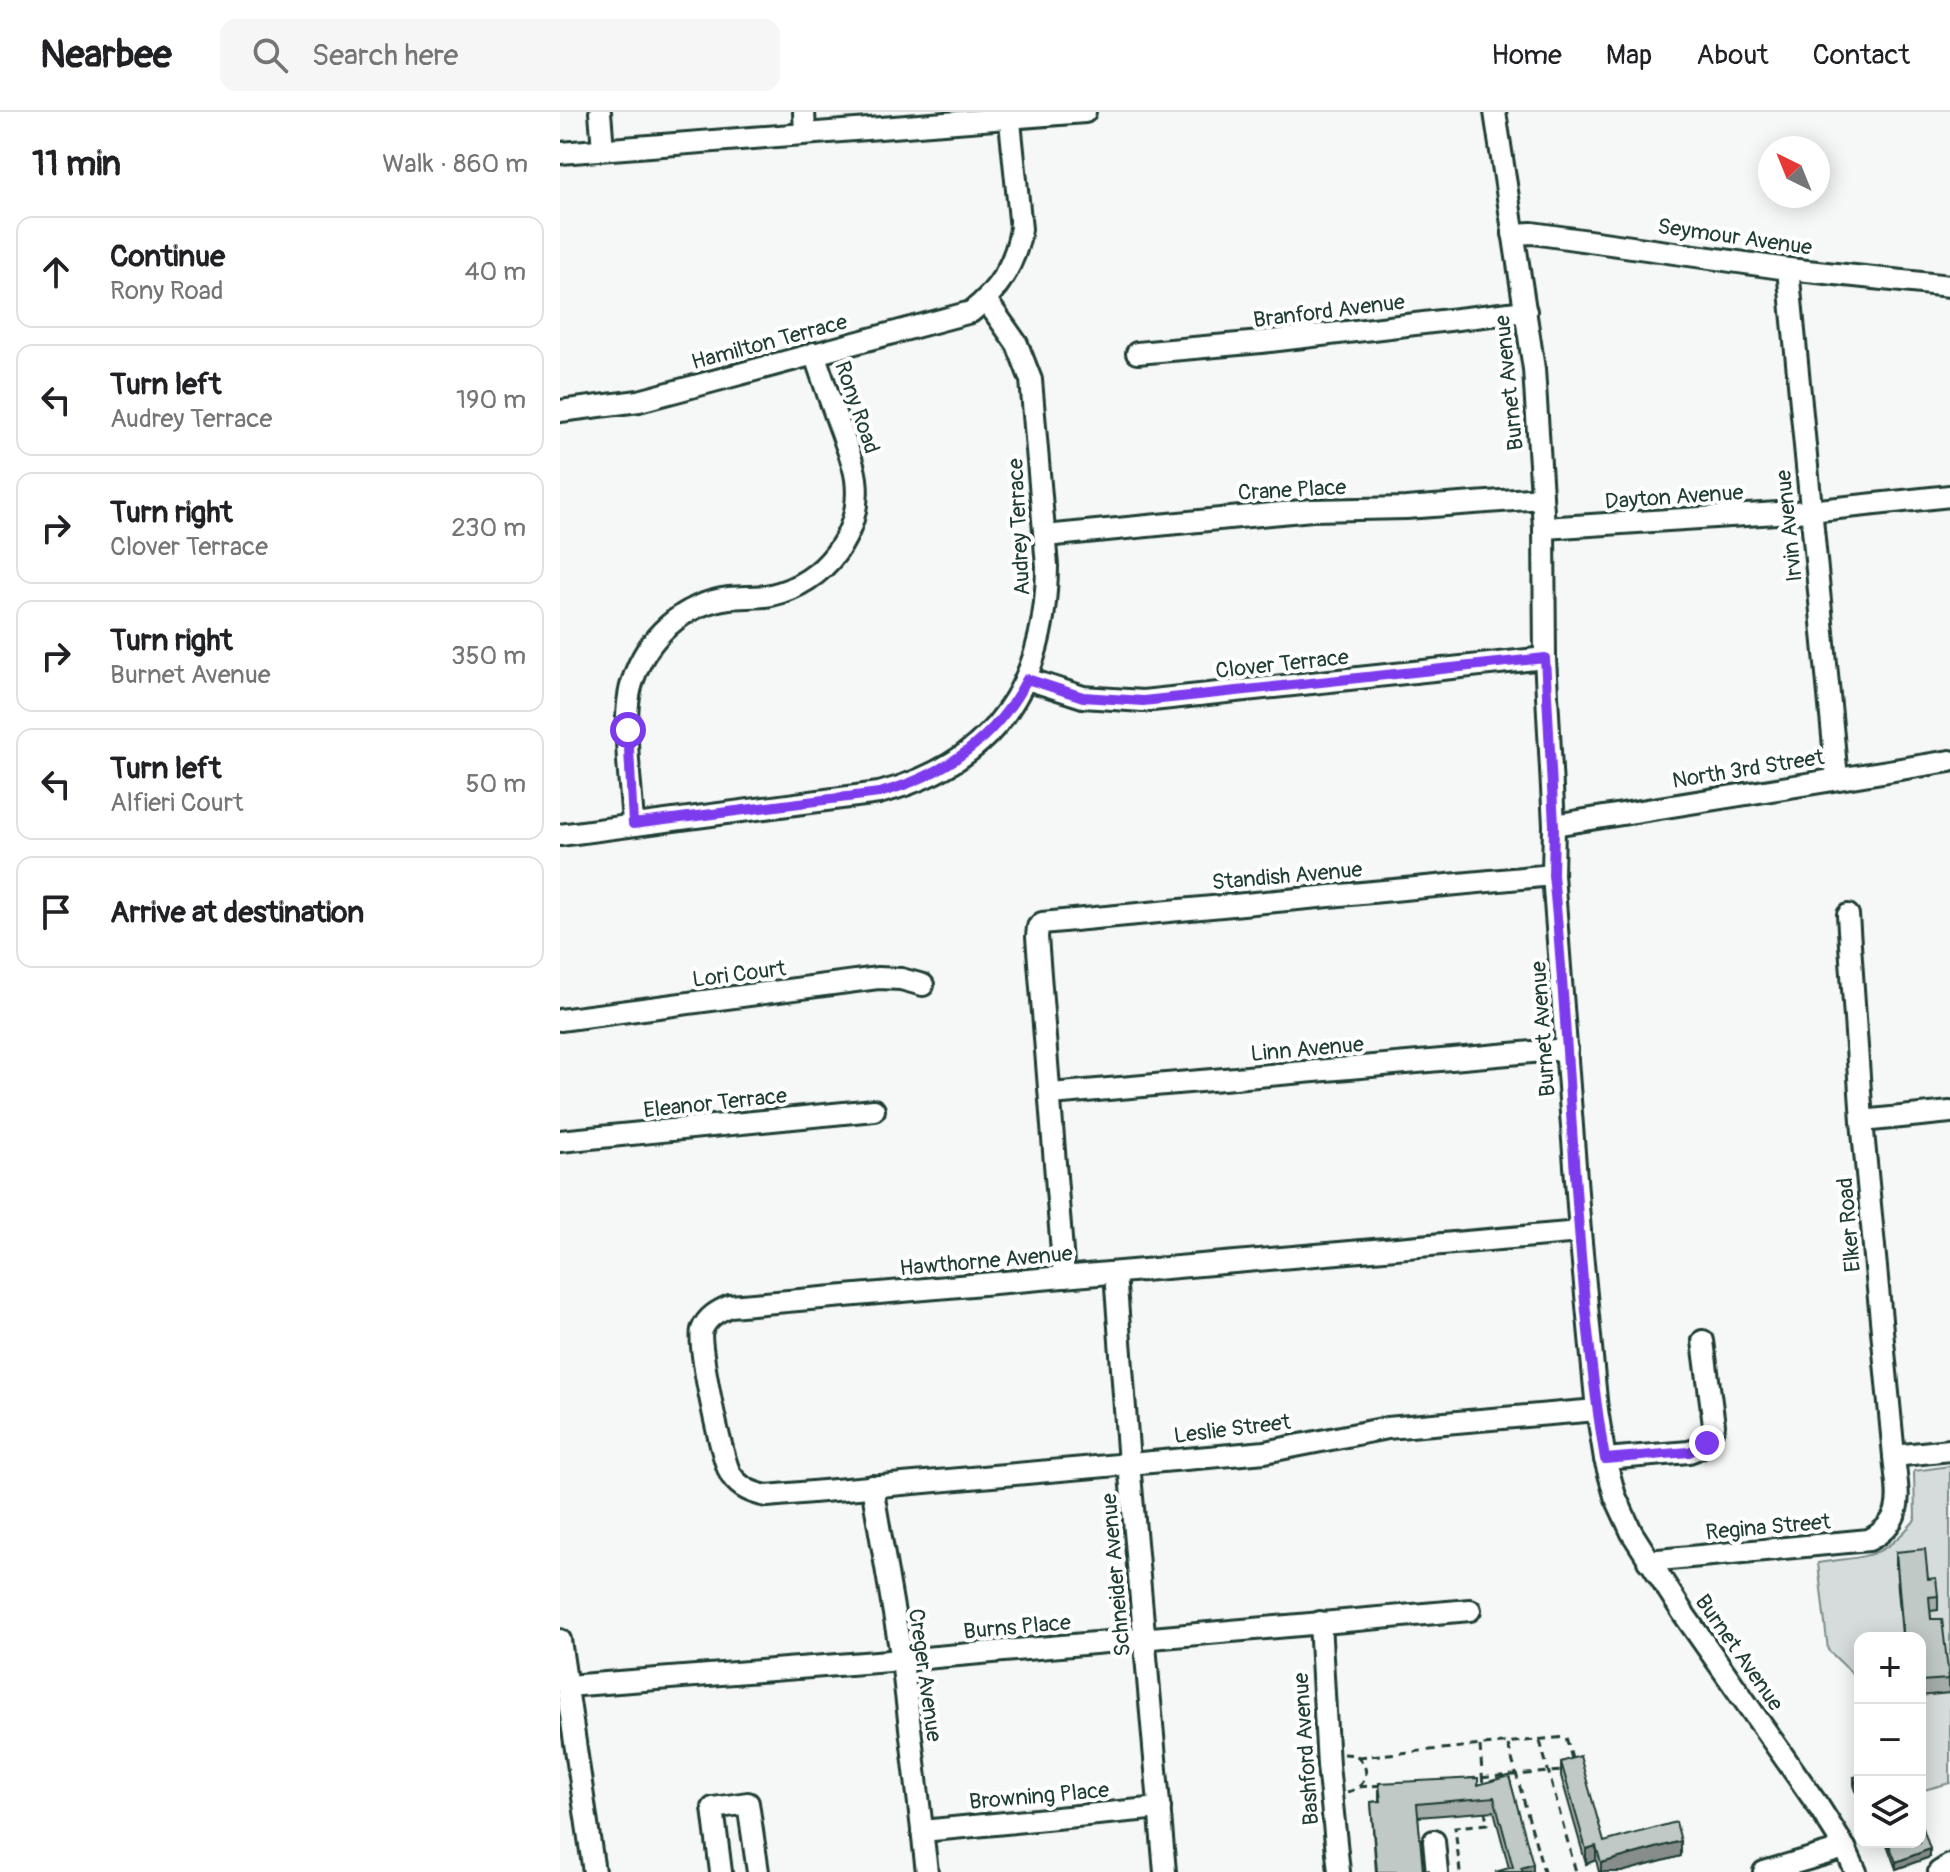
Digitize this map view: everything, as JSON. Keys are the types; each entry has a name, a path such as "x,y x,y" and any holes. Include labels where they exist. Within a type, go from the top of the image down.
{"street":[{"path":"600,112 603,149"},
{"path":"804,112 805,133"},
{"path":"560,153 1010,115 1085,112"},
{"name":"Burnet Avenue","path":"1495,112 1534,369 1544,528 1553,875 1580,1232 1597,1410 1605,1459 1615,1496 1648,1561 1819,1807 1856,1872"},
{"path":"986,300 1011,264 1021,229 1010,115"},
{"name":"Seymour Avenue","path":"1513,234 1532,233 1788,269 1950,286"},
{"name":"Irvin Avenue","path":"1788,269 1837,778"},
{"name":"Hamilton Terrace","path":"560,411 639,401 971,312 986,300"},
{"name":"Audrey Terrace","path":"560,835 879,793 941,770 977,744 1007,712 1027,679 1040,640 1047,580 1045,536 1031,380 1017,344 986,300"},
{"name":"Branford Avenue","path":"1137,353 1526,311"},
{"name":"Rony Road","path":"633,824 627,706 632,681 648,648 673,621 706,604 730,598 771,595 802,584 835,555 851,526 857,494 854,469 814,353"},
{"name":"Dayton Avenue","path":"1544,528 1810,511 1950,496"},
{"name":"Crane Place","path":"1045,536 1246,515 1542,498"},
{"name":"Clover Terrace","path":"1027,679 1083,697 1143,701 1545,658"},
{"name":"North 3rd Street","path":"1554,825 1950,761"},
{"name":"Standish Avenue","path":"1051,1094 1037,937 1038,927 1042,923 1553,875"},
{"name":"Elker Road","path":"1848,915 1862,1121 1898,1507 1889,1528"},
{"name":"Lori Court","path":"560,1020 878,978 901,979 923,985"},
{"name":"Linn Avenue","path":"1051,1094 1567,1049"},
{"path":"1051,1094 1064,1277"},
{"name":"Eleanor Terrace","path":"560,1141 874,1110"},
{"path":"1862,1121 1950,1112"},
{"name":"Hawthorne Avenue","path":"872,1486 767,1496 752,1493 741,1486 724,1459 701,1341 703,1329 713,1316 730,1306 1580,1232"},
{"name":"Schneider Avenue","path":"1115,1273 1165,1872"},
{"path":"1605,1459 1689,1452 1711,1438 1714,1425 1703,1341"},
{"name":"Leslie Street","path":"872,1486 1265,1452 1387,1428 1597,1410"},
{"path":"1894,1456 1950,1450"},
{"name":"Creger Avenue","path":"872,1486 902,1660 927,1872"},
{"name":"Regina Street","path":"1648,1561 1869,1540 1889,1528"},
{"name":"Burns Place","path":"567,1686 1470,1610"},
{"name":"Bashford Avenue","path":"1320,1622 1339,1872"},
{"path":"560,1640 594,1872"},
{"path":"721,1872 713,1808 748,1803 758,1872"},
{"name":"Browning Place","path":"922,1831 1160,1808"},
{"path":"1434,1841 1437,1872"},
{"path":"1764,1872 1814,1865 1845,1848"},
{"path":"1939,1872 1950,1865"}],"path":[{"path":"1328,1756 1350,1754 1358,1757 1566,1737 1574,1765 1562,1771 1451,1780"},
{"path":"1540,1741 1576,1872"},
{"path":"1508,1744 1544,1872"},
{"path":"1480,1746 1484,1793"},
{"path":"1331,1794 1349,1792 1366,1779 1365,1766 1358,1757"},
{"path":"1359,1787 1390,1785"},
{"path":"1460,1872 1455,1827 1487,1824 1485,1809"}],"shaded area":[{"path":"1950,1466 1950,1783 1926,1789 1926,1632 1854,1632 1854,1675 1828,1650 1818,1563 1872,1554 1903,1533 1915,1520 1914,1471"}],"building":[{"path":"1925,1549 1928,1579 1936,1578 1938,1596 1929,1597 1931,1619 1942,1619 1949,1679 1926,1681 1926,1632 1903,1632 1896,1552"},
{"path":"1580,1756 1604,1842 1676,1822 1681,1841 1601,1863 1596,1846 1586,1849 1561,1762"},
{"path":"1509,1776 1533,1864 1521,1868 1523,1872 1495,1872 1513,1867 1494,1797 1417,1804 1423,1871 1430,1872 1377,1872 1371,1802 1381,1801 1379,1783 1478,1778 1478,1785"},
{"path":"1926,1837 1930,1849 1896,1862 1890,1848 1926,1848"}],"route":[{"path":"628,730 633,824 879,793 900,787 941,770 977,744 1007,712 1027,679 1083,697 1143,701 1545,658 1554,825 1553,875 1580,1232 1597,1410 1605,1459 1689,1452 1707,1443"}]}
